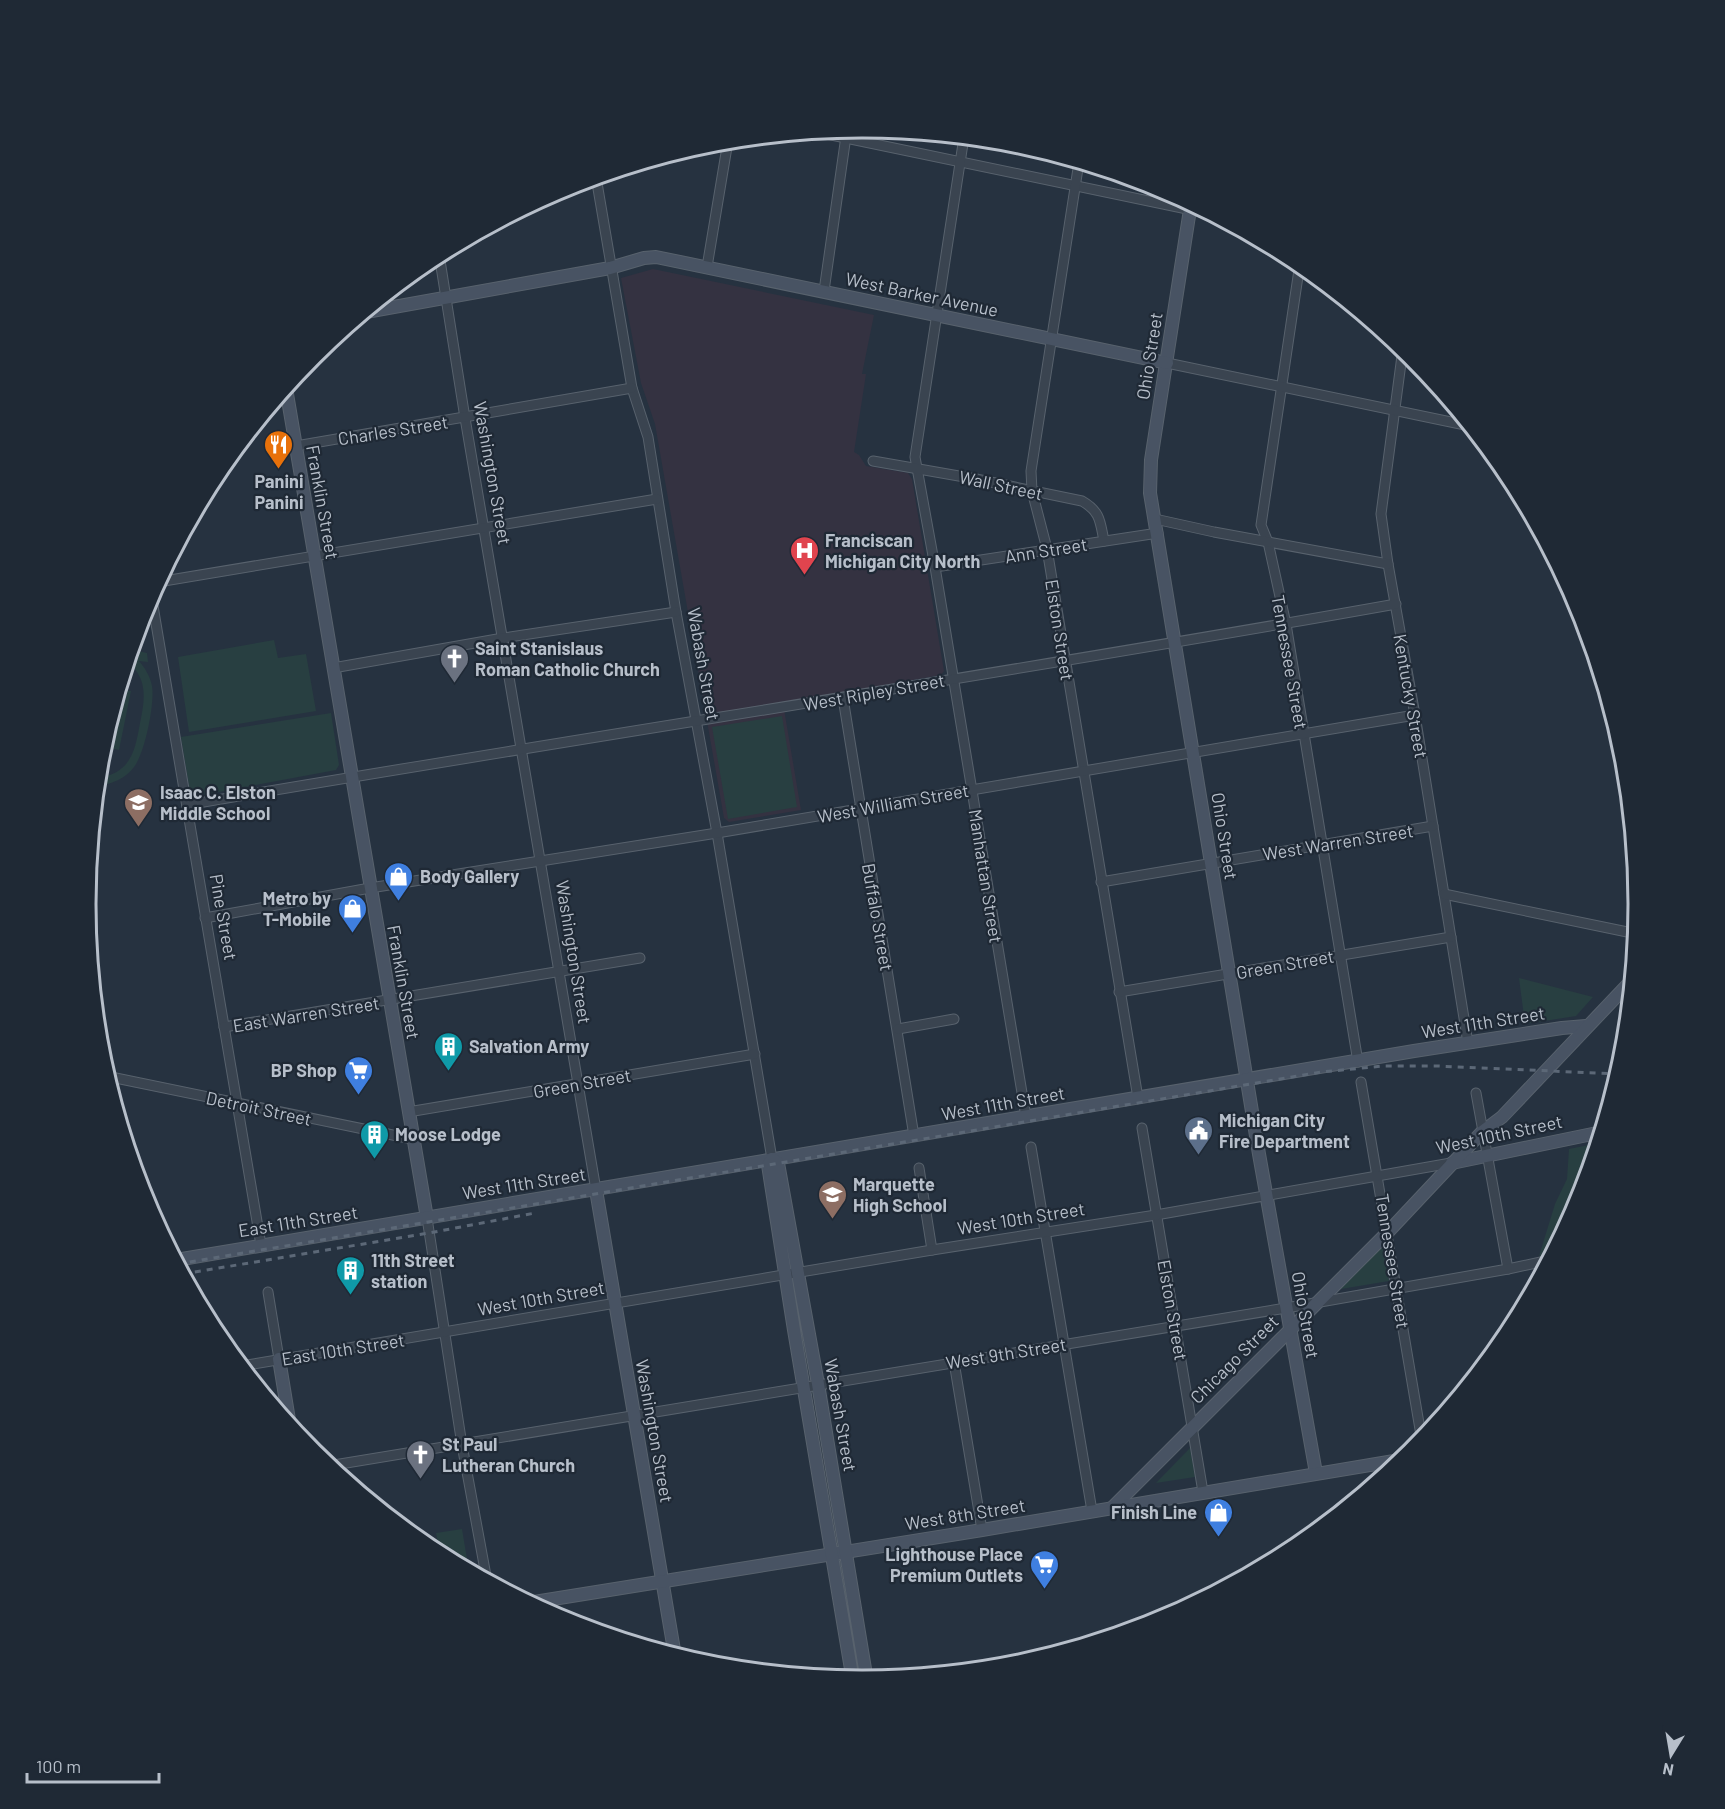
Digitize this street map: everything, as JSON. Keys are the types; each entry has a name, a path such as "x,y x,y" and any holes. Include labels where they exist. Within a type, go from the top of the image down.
{"street":[{"path":"866,138 960,162 1170,202"},
{"path":"824,291 845,139"},
{"name":"Manhattan Street","path":"963,145 915,457 1026,1117"},
{"path":"707,267 726,151"},
{"name":"Elston Street","path":"1078,169 1031,471 1032,491 1047,549 1138,1098"},
{"name":"Wabash Street","path":"597,186 632,388 648,436 676,612 755,1054 772,1159 768,1165 818,1384 852,1671"},
{"name":"Ohio Street","path":"1189,211 1151,460 1150,493 1266,1196 1316,1473"},
{"name":"West Barker Avenue","path":"380,309 610,268 644,258 656,257 1459,424"},
{"name":"Washington Street","path":"441,265 673,1647"},
{"name":"Tennessee Street","path":"1298,274 1261,525 1268,542 1286,624 1358,1062"},
{"name":"Kentucky Street","path":"1401,360 1381,514 1468,1043"},
{"name":"Charles Street","path":"296,446 632,388"},
{"name":"Franklin Street","path":"288,397 427,1218 462,1445 485,1571"},
{"name":"Wall Street","path":"873,461 1082,501 1091,506 1098,515 1104,541"},
{"path":"168,580 657,499"},
{"path":"1155,519 1388,564"},
{"name":"Ann Street","path":"935,567 1158,533"},
{"name":"West Ripley Street","path":"187,806 521,749 696,723 1396,604"},
{"name":"Pine Street","path":"154,611 261,1245"},
{"path":"333,668 503,638 676,612"},
{"name":"Buffalo Street","path":"843,698 914,1136"},
{"name":"West William Street","path":"205,918 370,888 717,833 1415,715"},
{"name":"West Warren Street","path":"1101,882 1433,826"},
{"path":"1444,894 1628,934"},
{"name":"Green Street","path":"1119,992 1451,937"},
{"path":"389,1000 640,958"},
{"name":"Chicago Street","path":"1112,1508 1388,1232 1482,1132 1502,1118 1624,988"},
{"name":"East Warren Street","path":"224,1027 389,1000"},
{"path":"898,1029 954,1019"},
{"name":"West 11th Street","path":"427,1218 1468,1043 1586,1026"},
{"name":"Green Street","path":"408,1112 755,1054"},
{"name":"Detroit Street","path":"116,1078 412,1139"},
{"name":"Tennessee Street","path":"1361,1082 1420,1429"},
{"path":"1476,1093 1508,1269"},
{"name":"Elston Street","path":"1142,1128 1203,1492"},
{"name":"West 10th Street","path":"445,1333 1378,1177 1593,1134"},
{"path":"1031,1147 1092,1511"},
{"path":"919,1168 932,1250"},
{"name":"East 11th Street","path":"183,1259 427,1218"},
{"name":"West 9th Street","path":"340,1464 1286,1308 1540,1262"},
{"name":"Wabash Street","path":"792,1274 803,1387 865,1671"},
{"path":"268,1292 288,1412"},
{"name":"East 10th Street","path":"249,1364 445,1333"},
{"path":"954,1362 982,1530"},
{"name":"West 8th Street","path":"542,1601 982,1530 1389,1461"}],"shaded area":[{"name":"Franciscan Michigan City North","path":"653,269 874,315 862,374 866,374 854,452 859,455 866,466 908,473 912,479 944,671 941,675 783,703 801,810 729,822 724,818 655,424 641,383 621,278"}],"green space":[{"path":"274,640 278,658 306,654 316,711 189,732 178,657"},
{"path":"139,651 147,653 148,662 139,661 147,672 152,686 148,728 142,751 134,767 127,775 106,784 108,775 118,771 130,759 136,743 144,698 142,682 134,669"},
{"path":"127,690 131,691 119,750 112,748"},
{"path":"331,713 339,765 336,770 197,796 190,792 181,737"},
{"path":"782,716 797,807 728,819 712,727"},
{"path":"1519,978 1593,997 1576,1016 1525,1024"},
{"path":"1590,1145 1571,1198 1550,1244 1544,1255 1539,1256 1555,1204 1567,1179 1569,1149"},
{"path":"1380,1246 1385,1251 1389,1281 1341,1289 1340,1286"},
{"path":"1190,1448 1195,1477 1156,1483"},
{"path":"462,1529 467,1561 438,1542 436,1533"}],"railway":[{"path":"185,1263 1322,1072 1383,1066 1437,1066 1610,1074"},
{"path":"191,1273 535,1213"}],"place":[{"name":"Panini Panini","path":"279,470"},
{"name":"Franciscan Michigan City North","path":"804,576"},
{"name":"Saint Stanislaus Roman Catholic Church","path":"454,684"},
{"name":"Isaac C. Elston Middle School","path":"139,828"},
{"name":"Body Gallery","path":"399,902"},
{"name":"Metro by T-Mobile","path":"352,934"},
{"name":"Salvation Army","path":"448,1072"},
{"name":"BP Shop","path":"358,1096"},
{"name":"Michigan City Fire Department","path":"1198,1156"},
{"name":"Moose Lodge","path":"374,1160"},
{"name":"Marquette High School","path":"832,1220"},
{"name":"11th Street station","path":"350,1296"},
{"name":"St Paul Lutheran Church","path":"421,1480"},
{"name":"Finish Line","path":"1218,1538"},
{"name":"Lighthouse Place Premium Outlets","path":"1044,1590"}]}
